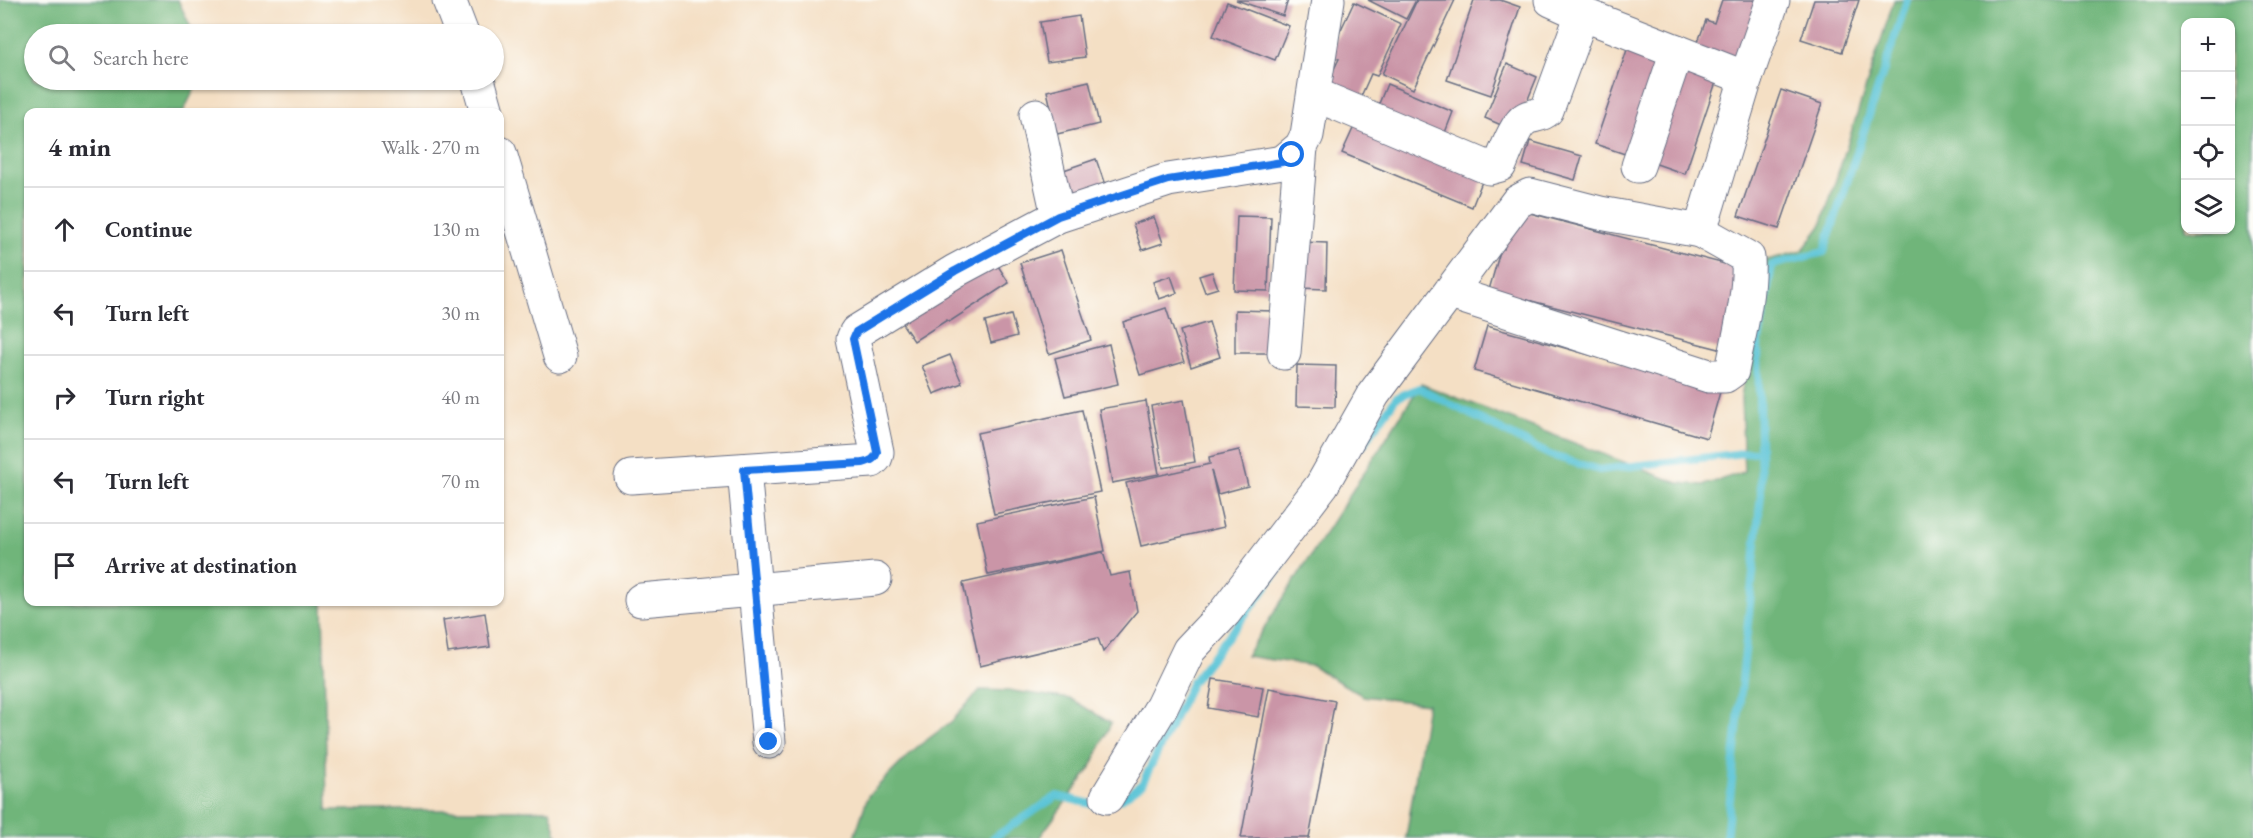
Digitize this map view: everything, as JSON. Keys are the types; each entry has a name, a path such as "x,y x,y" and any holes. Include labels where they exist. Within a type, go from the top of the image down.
{"street":[{"path":"449,0 458,24"},
{"path":"1284,352 1301,147 1310,126 1328,0"},
{"path":"1551,0 1746,78"},
{"path":"1700,231 1746,78 1773,0"},
{"path":"1314,94 1489,168 1496,167 1500,165 1519,125 1525,119 1542,115 1547,110 1582,14"},
{"path":"1638,166 1677,51"},
{"path":"481,90 487,108"},
{"path":"1036,115 1058,216"},
{"path":"631,477 872,460 876,457 877,452 853,339 856,332 955,271 1058,216 1168,180 1282,162 1301,147"},
{"path":"504,167 560,356"},
{"path":"1107,797 1162,706 1189,650 1225,612 1322,485 1373,394 1517,202 1530,195 1600,213 1700,231 1748,258 1749,279 1732,371 1725,376 1710,376 1451,293"},
{"path":"744,470 769,742"},
{"path":"640,600 875,579"}],"green space":[{"path":"0,0 178,0 189,24 24,24 24,90 194,90 185,108 24,108 24,606 323,606 327,810 550,810 558,838 0,838"},
{"path":"1894,0 2253,0 2253,838 1406,838 1427,704 1363,696 1312,666 1246,656 1421,384 1678,483 1704,485 1744,472 1741,397 1763,261 1802,251 1821,226"},
{"path":"980,690 1013,691 1071,699 1111,723 1090,769 1039,838 854,838 868,796 916,748 952,721"}],"building":[{"path":"1236,0 1288,0 1283,16"},
{"path":"1368,0 1416,0 1406,19"},
{"path":"1417,0 1455,0 1413,89 1382,74"},
{"path":"1474,0 1500,0 1520,7 1491,95 1447,80"},
{"path":"1722,0 1759,0 1736,64 1695,50 1706,20 1714,23"},
{"path":"1814,0 1859,0 1842,52 1801,39"},
{"path":"1227,2 1289,26 1275,60 1213,36"},
{"path":"1354,2 1401,24 1377,76 1371,74 1358,103 1325,88 1339,59 1329,55"},
{"path":"1079,16 1085,57 1047,62 1040,22"},
{"path":"1629,44 1668,57 1634,157 1595,144"},
{"path":"1679,60 1719,73 1685,174 1645,160"},
{"path":"1507,64 1537,77 1515,131 1485,118"},
{"path":"1089,81 1099,124 1057,134 1047,91"},
{"path":"1387,84 1453,112 1441,143 1376,111"},
{"path":"1781,90 1822,104 1779,229 1738,216"},
{"path":"1357,120 1485,174 1472,207 1342,153"},
{"path":"1530,141 1582,156 1575,180 1523,165"},
{"path":"1096,159 1106,188 1065,201 1055,173"},
{"path":"1514,209 1744,269 1723,350 1489,290 1501,248 1504,249"},
{"path":"1237,216 1271,217 1268,291 1234,290"},
{"path":"1154,217 1163,243 1142,250 1133,224"},
{"path":"1301,242 1327,243 1326,289 1300,288"},
{"path":"1061,250 1091,340 1049,354 1020,263"},
{"path":"993,258 1009,283 949,322 947,320 914,341 899,319"},
{"path":"1212,272 1218,288 1205,292 1199,276"},
{"path":"1171,276 1177,293 1159,299 1153,282"},
{"path":"1166,308 1184,362 1140,375 1123,322"},
{"path":"1235,310 1274,311 1274,353 1235,353"},
{"path":"1011,315 1017,336 991,343 985,322"},
{"path":"1209,322 1220,357 1191,367 1180,331"},
{"path":"1487,326 1720,392 1707,438 1474,371"},
{"path":"1109,344 1118,384 1065,396 1055,358"},
{"path":"950,355 962,383 934,394 922,366"},
{"path":"1297,365 1336,366 1335,407 1296,406"},
{"path":"1184,400 1195,462 1163,468 1151,406"},
{"path":"1146,401 1159,474 1112,483 1099,409"},
{"path":"1082,410 1100,492 994,514 977,433"},
{"path":"1239,450 1248,486 1218,494 1211,470 1224,527 1141,546 1126,483 1210,464 1209,457"},
{"path":"1094,497 1105,551 988,575 977,521"},
{"path":"1103,552 1110,576 1130,572 1137,611 1103,652 1098,638 980,666 963,583"},
{"path":"485,613 490,647 448,653 443,620"},
{"path":"1213,679 1263,687 1258,717 1208,708"},
{"path":"1269,688 1335,701 1309,838 1241,838"}],"waterway":[{"path":"1726,838 1761,494 1758,346 1772,265 1824,252 1907,0"},
{"path":"1363,445 1396,398 1419,388 1550,455 1599,470 1760,451"},
{"path":"1121,799 1142,784 1192,682 1260,596 1282,564"},
{"path":"993,838 1057,796 1096,805 1101,804"}],"route":[{"path":"769,742 744,470 863,463 876,457 877,452 853,339 856,332 955,271 1058,216 1168,180 1282,162 1292,155"}]}
